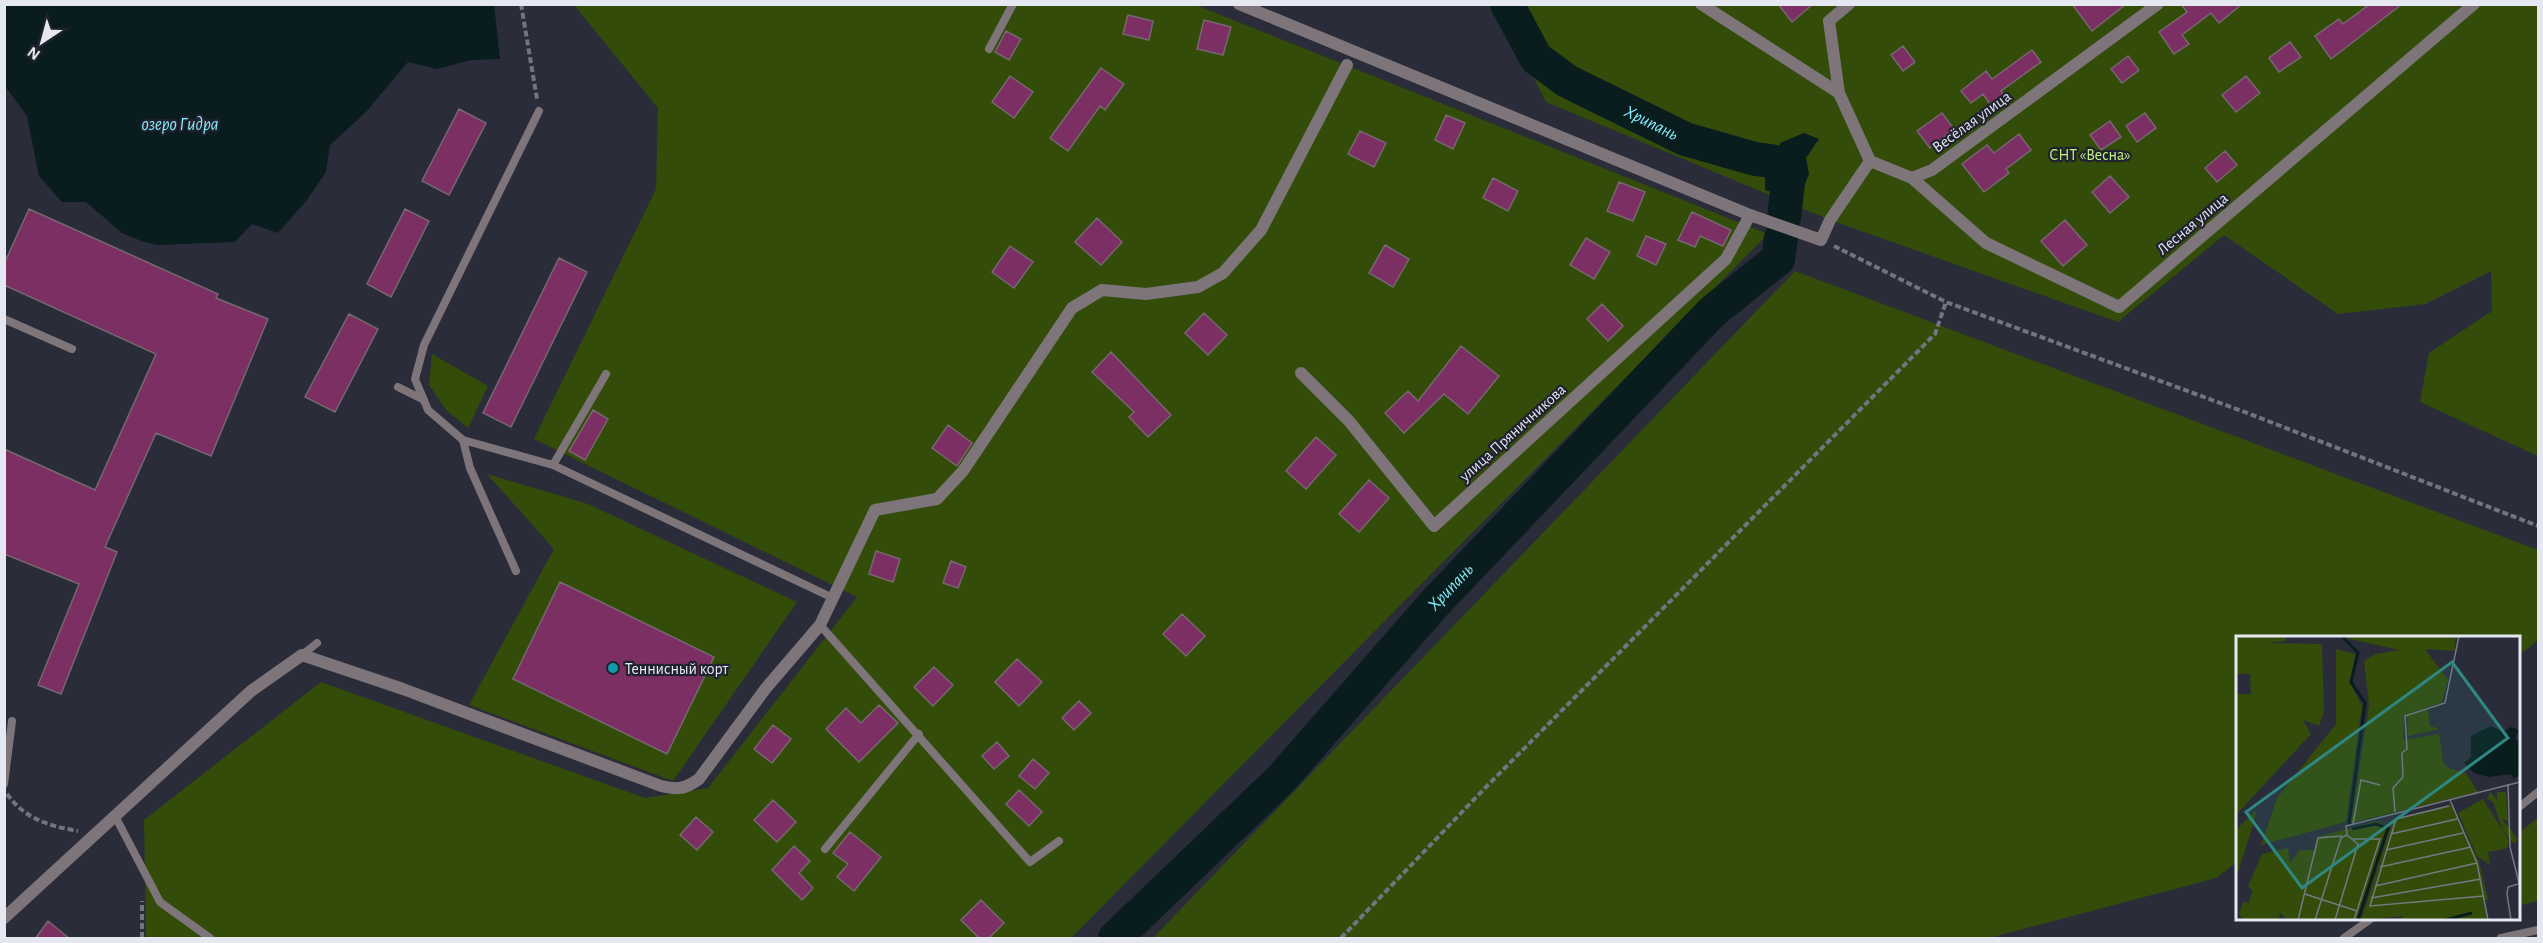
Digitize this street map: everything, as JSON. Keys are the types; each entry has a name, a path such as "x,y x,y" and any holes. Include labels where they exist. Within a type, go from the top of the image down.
{"street":[{"path":"1239,4 1750,215 1821,240 1830,220 1870,161"},
{"path":"1701,4 1839,93"},
{"path":"1849,4 1828,21 1839,93 1870,161 1912,177"},
{"name":"Весёлая улица","path":"1912,177 1932,170 2158,4"},
{"name":"Лесная улица","path":"1912,177 1986,243 2119,307 2474,4"},
{"path":"4,918 251,691 302,655 403,689 661,786 678,790 699,779 766,688 820,625 875,510 937,499 963,471 1072,308 1102,290 1146,294 1198,287 1223,273 1261,230 1347,65"},
{"name":"улица Пряничникова","path":"1301,373 1349,421 1434,526 1726,259 1750,215"}],"lane":[{"path":"989,49 1013,4"},
{"path":"539,111 424,345 415,379 428,410 463,440 553,465 833,598"},
{"path":"4,319 72,349"},
{"path":"553,465 606,374"},
{"path":"398,387 424,400"},
{"path":"463,440 470,468 516,571"},
{"path":"820,625 919,734 1029,862 1059,840"},
{"path":"302,655 317,643"},
{"path":"4,784 12,721"},
{"path":"825,849 919,734"},
{"path":"688,791 699,779"},
{"path":"2519,806 2538,792"},
{"path":"111,820 160,902 210,939"},
{"path":"2344,939 2371,919"},
{"path":"2501,939 2538,930"}],"path":[{"path":"520,4 539,111"},
{"path":"1821,240 1946,302 2250,414 2538,526"},
{"path":"1341,939 1503,769 1935,334 1946,302"},
{"path":"4,790 16,806 45,825 78,831 111,820"},
{"path":"139,893 144,904 142,939"}],"green space":[{"path":"574,5 1196,5 1768,234 1071,938 146,938 144,820 321,682 645,798 708,788 857,597 534,439 656,189 658,108"},
{"name":"СНТ «Весна»","path":"1497,5 2538,5 2538,456 2420,402 2429,353 2492,311 2491,271 2425,304 2338,314 2224,235 2118,322 1830,220 1546,102"},
{"path":"1795,271 2538,550 2538,640 2519,655 2519,636 2236,636 2236,863 2216,878 1989,938 1153,938"},
{"path":"432,354 488,386 468,428 446,410 429,385"},
{"path":"487,474 588,504 797,602 673,781 469,705 554,549"},
{"path":"2538,818 2538,901 2519,906 2519,832"}],"water":[{"name":"озеро Гидра","path":"4,5 494,5 500,59 471,60 437,69 408,62 366,112 330,145 326,172 307,200 278,233 252,224 235,242 158,245 122,233 86,202 62,202 39,176 27,116 5,86"},
{"path":"1804,133 1819,139 1806,158 1809,174 1803,189 1787,196 1765,190 1765,174 1780,143"}],"building":[{"path":"1778,4 1813,4 1792,22"},
{"path":"2072,4 2126,4 2092,31"},
{"path":"2181,4 2242,4 2219,23 2211,13 2182,35 2189,44 2174,54 2159,32 2187,12"},
{"path":"2370,4 2402,4 2331,59 2315,36 2339,19 2343,24"},
{"path":"1128,15 1153,21 1149,40 1123,34"},
{"path":"1204,20 1231,27 1223,55 1197,49"},
{"path":"1006,31 1021,39 1009,60 995,52"},
{"path":"2290,42 2301,57 2279,72 2269,58"},
{"path":"1903,46 1915,62 1903,71 1891,55"},
{"path":"2032,50 2041,62 2001,91 2005,97 1992,107 1983,94 1971,103 1961,91 1986,71 1992,79"},
{"path":"2128,56 2139,70 2122,83 2111,69"},
{"path":"1101,68 1124,84 1105,110 1100,106 1068,151 1050,138"},
{"path":"1010,76 1033,92 1014,118 992,102"},
{"path":"2246,76 2260,93 2236,112 2222,95"},
{"path":"459,109 486,123 449,195 422,181"},
{"path":"1942,113 1954,129 1930,148 1917,131"},
{"path":"2145,113 2156,128 2137,142 2126,126"},
{"path":"1446,115 1465,123 1453,149 1435,140"},
{"path":"2110,121 2121,137 2101,150 2090,135"},
{"path":"1360,131 1386,143 1374,167 1348,154"},
{"path":"2019,134 2031,150 2006,169 2009,173 1984,192 1962,164 1987,145 1994,153"},
{"path":"2225,151 2237,165 2217,182 2205,168"},
{"path":"2110,176 2129,197 2110,213 2092,192"},
{"path":"1493,178 1518,191 1508,211 1483,198"},
{"path":"1619,182 1645,192 1633,221 1607,211"},
{"path":"29,209 218,294 216,298 268,319 211,456 156,433 105,547 117,552 61,694 38,685 79,584 4,554 4,449 95,490 156,354 4,285 4,264"},
{"path":"405,209 429,221 391,297 367,284"},
{"path":"1692,212 1731,230 1723,246 1700,236 1695,247 1678,240"},
{"path":"1097,218 1122,242 1101,265 1075,242"},
{"path":"2065,220 2087,245 2063,266 2041,241"},
{"path":"1646,236 1666,244 1656,265 1637,256"},
{"path":"1586,238 1610,252 1594,279 1570,265"},
{"path":"1385,245 1409,259 1393,287 1369,273"},
{"path":"1010,246 1033,262 1014,288 992,272"},
{"path":"559,258 587,272 511,427 483,413"},
{"path":"1602,304 1623,326 1608,341 1587,319"},
{"path":"1204,313 1227,335 1208,355 1185,333"},
{"path":"349,314 378,329 335,412 305,397"},
{"path":"1461,346 1499,376 1468,414 1444,394 1404,433 1385,413 1408,391 1418,401"},
{"path":"1111,352 1171,415 1148,437 1129,417 1134,412 1092,372"},
{"path":"593,410 608,419 585,460 569,451"},
{"path":"948,425 972,443 957,466 932,448"},
{"path":"1316,437 1336,455 1306,489 1286,471"},
{"path":"1369,480 1389,498 1359,532 1339,514"},
{"path":"876,551 900,559 893,582 869,574"},
{"path":"951,561 966,567 958,588 943,583"},
{"name":"Теннисный корт","path":"560,582 714,657 667,754 513,679"},
{"path":"1182,614 1205,636 1186,656 1163,634"},
{"path":"1017,659 1042,682 1019,706 995,682"},
{"path":"934,667 953,685 933,706 914,687"},
{"path":"1079,701 1091,713 1074,730 1062,718"},
{"path":"879,705 898,723 859,762 826,729 846,708 861,723"},
{"path":"773,725 791,739 772,763 754,749"},
{"path":"997,742 1009,756 994,769 982,756"},
{"path":"1033,759 1049,773 1035,789 1019,776"},
{"path":"1019,790 1042,812 1029,826 1006,804"},
{"path":"773,800 796,822 777,842 754,820"},
{"path":"696,817 713,832 697,850 680,835"},
{"path":"850,832 881,857 854,891 837,877 848,864 833,853"},
{"path":"794,846 810,861 799,873 813,888 802,900 772,870"},
{"path":"981,900 1004,923 988,939 980,939 961,920"},
{"path":"48,921 70,939 35,939"}],"waterway":[{"name":"Хрипань","path":"1507,4 1536,58 1567,81 1685,139 1755,159 1771,161 1789,174 1784,218"},
{"name":"Хрипань","path":"1115,938 1281,779 1435,603 1712,312 1778,259 1781,238"}],"place":[{"name":"Теннисный корт","path":"613,668"}]}
